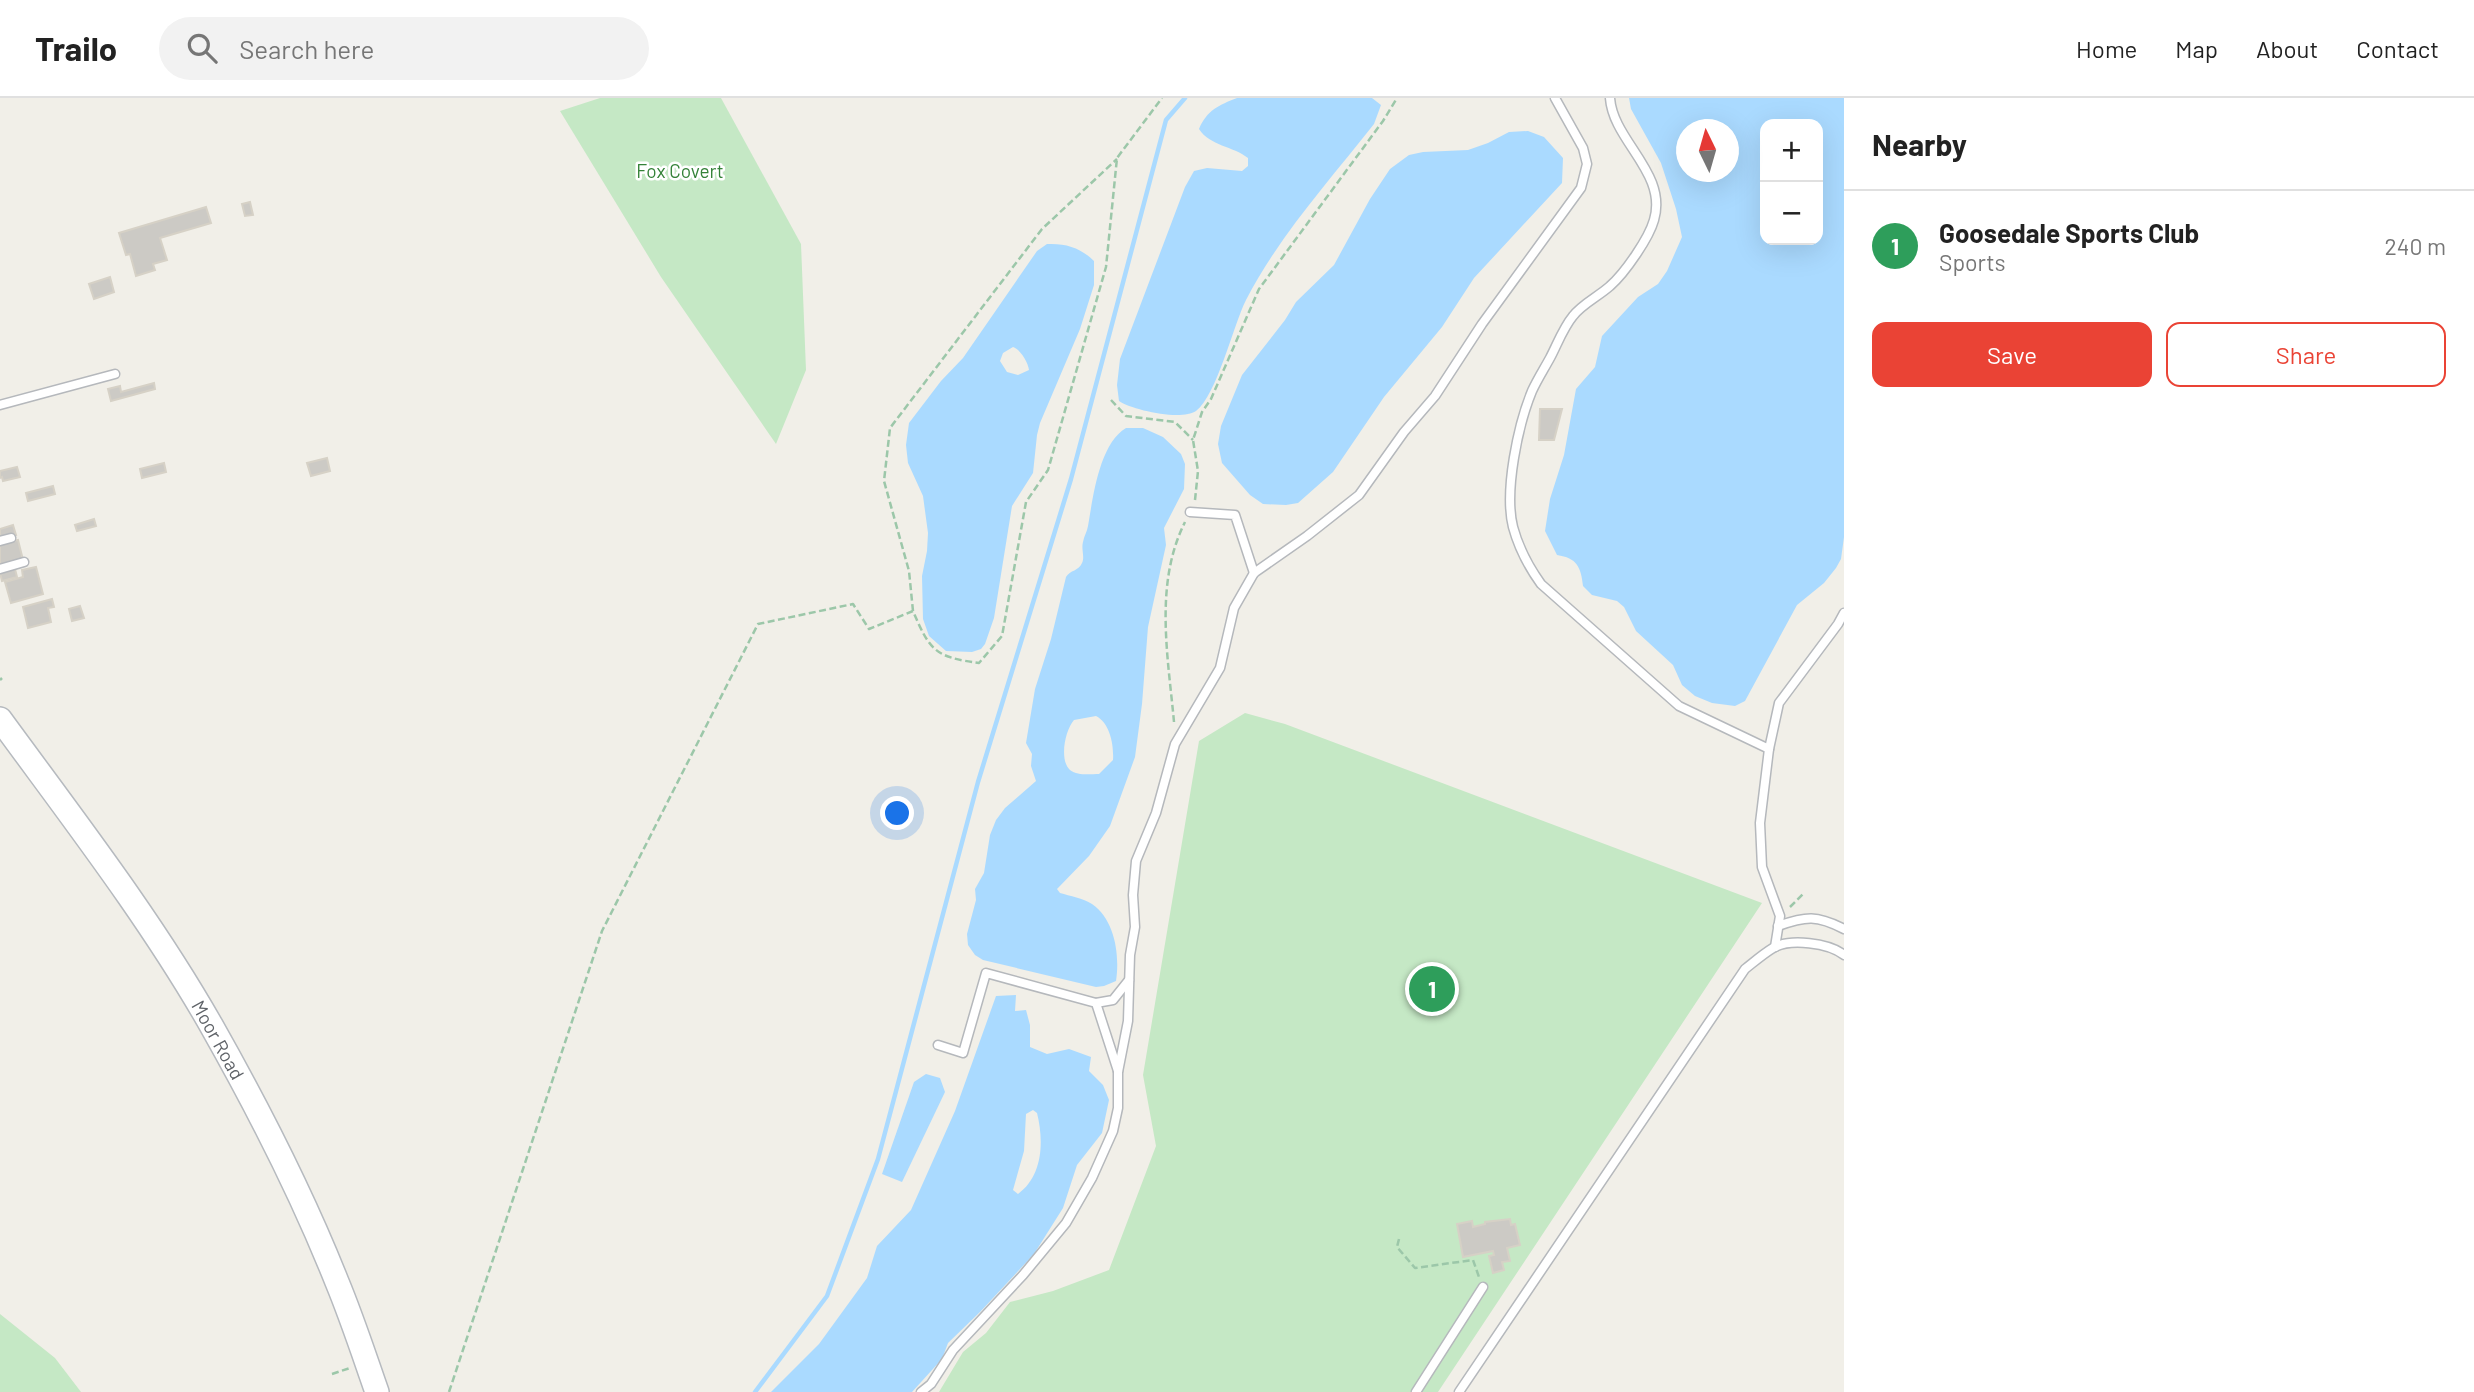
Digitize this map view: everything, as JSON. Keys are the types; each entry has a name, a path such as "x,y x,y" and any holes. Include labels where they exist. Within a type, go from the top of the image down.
{"main road":[{"name":"Moor Road","path":"0,719 99,853 210,1024 306,1209 338,1283 377,1392"}],"lane":[{"path":"921,1392 931,1384 953,1350 1023,1275 1066,1223 1092,1178 1113,1131 1118,1108 1118,1072 1128,1021 1130,955 1135,927 1133,895 1136,861 1156,813 1175,744 1220,668 1234,608 1254,573 1307,537 1359,495 1404,432 1435,396 1482,324 1581,188 1587,164 1583,148 1555,98"},
{"path":"1610,98 1611,111 1651,179 1656,201 1655,219 1644,240 1613,284 1573,316 1532,392 1519,436 1510,491 1513,525 1525,561 1541,584 1679,706 1769,748"},
{"path":"0,405 115,374"},
{"path":"1190,512 1235,515 1254,573"},
{"path":"0,541 11,538"},
{"path":"0,569 24,562"},
{"path":"1775,947 1780,916 1762,866 1760,823 1769,748 1779,703 1844,613"},
{"path":"1778,926 1801,918 1825,919 1844,929"},
{"path":"1459,1392 1745,969 1775,947 1805,943 1835,948 1844,955"},
{"path":"938,1045 963,1053 985,974 1096,1003 1113,1000 1129,980"},
{"path":"1096,1003 1118,1072"},
{"path":"1416,1392 1483,1287"}],"path":[{"path":"1117,158 1106,267 1048,470 1026,502 1002,636 979,663 946,658 925,638 913,611 909,571 884,481 890,428 1042,229 1117,158 1161,98"},
{"path":"1175,744 1164,607 1176,540 1195,502 1198,471 1193,440 1202,412 1211,399 1259,289 1384,121 1397,98"},
{"path":"1111,400 1126,416 1175,422 1193,440"},
{"path":"449,1392 603,932 758,624 853,604 869,629 913,611"},
{"path":"1780,916 1804,894"},
{"path":"1399,1239 1397,1247 1415,1268 1473,1260 1483,1287"}],"green space":[{"name":"Fox Covert","path":"600,98 721,98 801,244 806,370 776,444 661,277 560,111"},
{"path":"1245,713 1285,724 1762,903 1438,1392 939,1392 963,1352 986,1333 1010,1302 1053,1291 1109,1270 1156,1146 1143,1075 1199,741"},
{"path":"0,1314 55,1358 81,1392 0,1392"}],"water":[{"path":"1237,98 1372,98 1381,105 1374,124 1306,209 1259,276 1246,300 1218,376 1204,403 1196,411 1179,415 1134,408 1119,401 1117,385 1120,359 1185,187 1194,171 1207,168 1242,171 1248,166 1248,158 1209,139 1199,129 1214,109"},
{"path":"1629,98 1844,98 1844,537 1841,559 1824,583 1797,605 1745,701 1735,706 1712,703 1695,696 1682,685 1673,665 1636,631 1624,607 1617,601 1592,595 1583,586 1577,564 1569,558 1557,555 1545,531 1550,499 1564,455 1576,389 1595,367 1602,336 1638,297 1658,284 1667,271 1682,237 1661,163 1631,109"},
{"path":"1528,131 1544,137 1563,158 1562,183 1474,278 1442,327 1384,397 1333,472 1298,503 1263,504 1250,495 1222,463 1218,444 1221,426 1242,375 1296,302 1334,265 1370,199 1390,169 1409,155 1468,150 1509,132"},
{"path":"1047,244 1054,244 1073,247 1084,253 1094,261 1094,285 1080,329 1040,423 1033,473 1012,506 994,618 985,644 981,649 972,652 946,651 929,636 923,619 922,576 928,533 923,496 908,463 906,445 909,423 941,381 963,358 1037,251","holes":["1016,348 1029,370 1018,375 1007,372 1000,361 1003,353"]},
{"path":"1126,428 1143,428 1163,437 1181,454 1185,464 1184,489 1164,528 1166,545 1148,627 1135,757 1110,826 1089,856 1057,889 1060,893 1092,904 1100,911 1111,929 1116,949 1116,981 1096,987 983,960 975,955 968,945 967,934 976,900 975,889 984,873 990,835 996,820 1005,808 1036,781 1031,766 1032,754 1026,743 1035,689 1066,577 1079,568 1083,561 1083,545 1103,459 1117,436","holes":["1096,716 1101,719 1110,735 1113,760 1099,774 1073,772 1067,765 1064,752 1071,725 1074,720"]},
{"path":"1016,995 1015,1011 1026,1010 1030,1025 1030,1047 1047,1054 1069,1049 1091,1057 1089,1071 1103,1085 1109,1100 1102,1133 1077,1165 1063,1208 1034,1254 948,1343 942,1359 912,1392 771,1392 819,1344 867,1278 877,1246 911,1210 955,1111 996,996","holes":["1033,1110 1037,1113 1041,1146 1037,1168 1018,1194 1013,1190 1024,1151 1026,1114"]},
{"path":"926,1074 940,1078 945,1092 902,1182 882,1174 914,1082"}],"building":[{"path":"250,202 253,215 245,216 242,204"},
{"path":"206,207 211,223 160,238 167,260 153,264 155,270 136,276 130,254 126,255 119,233"},
{"path":"110,277 114,292 94,299 89,284"},
{"path":"154,383 155,389 111,401 108,389 120,386 121,392"},
{"path":"1540,409 1562,409 1554,440 1539,440"},
{"path":"327,458 330,471 311,476 307,463"},
{"path":"164,463 166,472 142,478 140,469"},
{"path":"17,467 20,477 3,481 2,477 0,478 0,471"},
{"path":"53,486 55,494 28,501 26,493"},
{"path":"94,519 96,526 77,531 75,525"},
{"path":"13,525 16,535 0,539 0,529"},
{"path":"18,540 23,560 0,566 0,544"},
{"path":"36,567 43,594 11,603 5,582 23,577 22,570"},
{"path":"15,569 17,577 2,581 0,573"},
{"path":"52,599 54,607 48,608 51,622 28,628 23,607"},
{"path":"80,606 84,618 72,621 69,609"},
{"path":"1510,1219 1511,1225 1515,1224 1520,1245 1507,1248 1510,1261 1502,1262 1504,1270 1493,1273 1489,1256 1494,1255 1493,1251 1463,1257 1457,1224 1472,1221 1473,1227 1485,1222"}],"waterway":[{"path":"755,1392 827,1296 878,1159 978,782 1071,479 1166,120 1185,98"}],"place":[{"name":"Goosedale Sports Club","path":"1432,989"}]}
